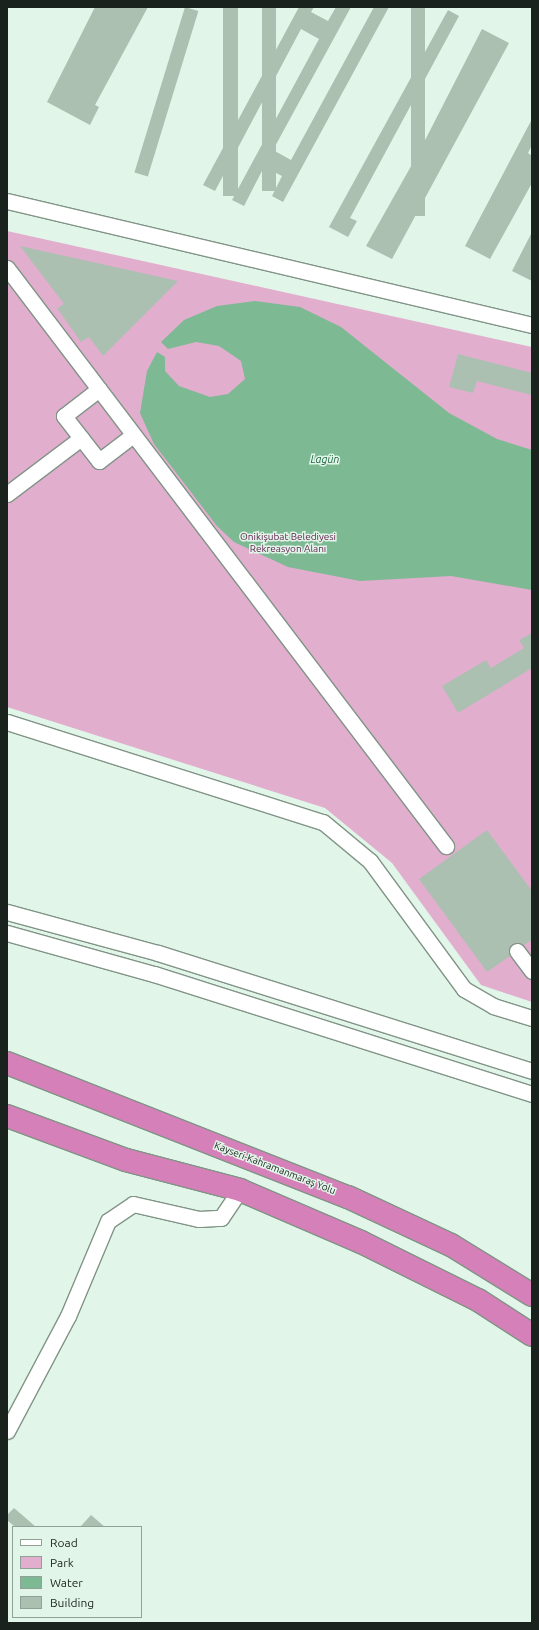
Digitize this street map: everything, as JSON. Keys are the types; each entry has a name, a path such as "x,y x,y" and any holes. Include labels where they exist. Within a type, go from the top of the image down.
{"highway":[{"name":"Kayseri-Kahramanmaraş Yolu","path":"7,1063 348,1197 451,1245 530,1293"},
{"path":"7,1116 126,1160 240,1190 375,1248 478,1300 532,1335"}],"street":[{"path":"7,201 532,325"},
{"path":"7,268 446,846"},
{"path":"99,389 64,416 99,461 133,435"},
{"path":"7,494 81,438"},
{"path":"7,722 323,822 370,861 464,988 493,1006 532,1018"},
{"path":"7,912 158,953 532,1071"},
{"path":"7,934 154,974 532,1094"},
{"path":"517,951 532,971"},
{"path":"7,1432 68,1316 108,1221 133,1204 199,1220 221,1218 240,1190"}],"green space":[{"name":"Onikişubat Belediyesi Rekreasyon Alanı","path":"7,231 532,347 532,1002 481,985 392,863 325,808 7,707"}],"water":[{"name":"Lagün","path":"255,301 300,307 341,327 449,413 497,439 532,450 532,590 451,576 360,581 288,567 234,542 217,526 154,444 140,413 147,371 157,352 165,357 165,371 179,386 210,397 228,394 245,379 241,361 219,346 196,342 168,349 161,342 184,320 217,306"}],"building":[{"path":"95,7 148,7 95,105 99,107 90,125 47,102"},
{"path":"185,7 198,11 148,177 134,172"},
{"path":"223,7 238,7 238,196 223,196"},
{"path":"262,7 276,7 276,191 262,191"},
{"path":"299,7 314,7 311,12 328,21 336,7 351,7 273,150 291,160 374,7 389,7 283,202 272,196 282,176 264,167 244,206 232,200 319,39 301,29 215,191 203,185"},
{"path":"411,7 425,7 425,216 411,216"},
{"path":"448,10 459,16 350,218 357,221 348,237 329,227"},
{"path":"482,29 509,43 392,259 366,246 419,152"},
{"path":"532,119 532,145 528,153 532,156 532,183 490,259 465,246"},
{"path":"532,232 532,281 512,271"},
{"path":"20,246 178,281 103,356 89,337 81,342 57,308 64,304"},
{"path":"458,354 532,373 532,395 477,381 473,393 449,387"},
{"path":"532,633 532,668 458,713 442,686 486,660 491,668 524,648 519,640"},
{"path":"487,830 532,891 532,940 524,945 520,943 512,944 509,948 510,956 487,972 419,879"},
{"path":"14,1508 35,1526 14,1526 7,1520 7,1515"},
{"path":"91,1515 104,1526 81,1526"}]}
